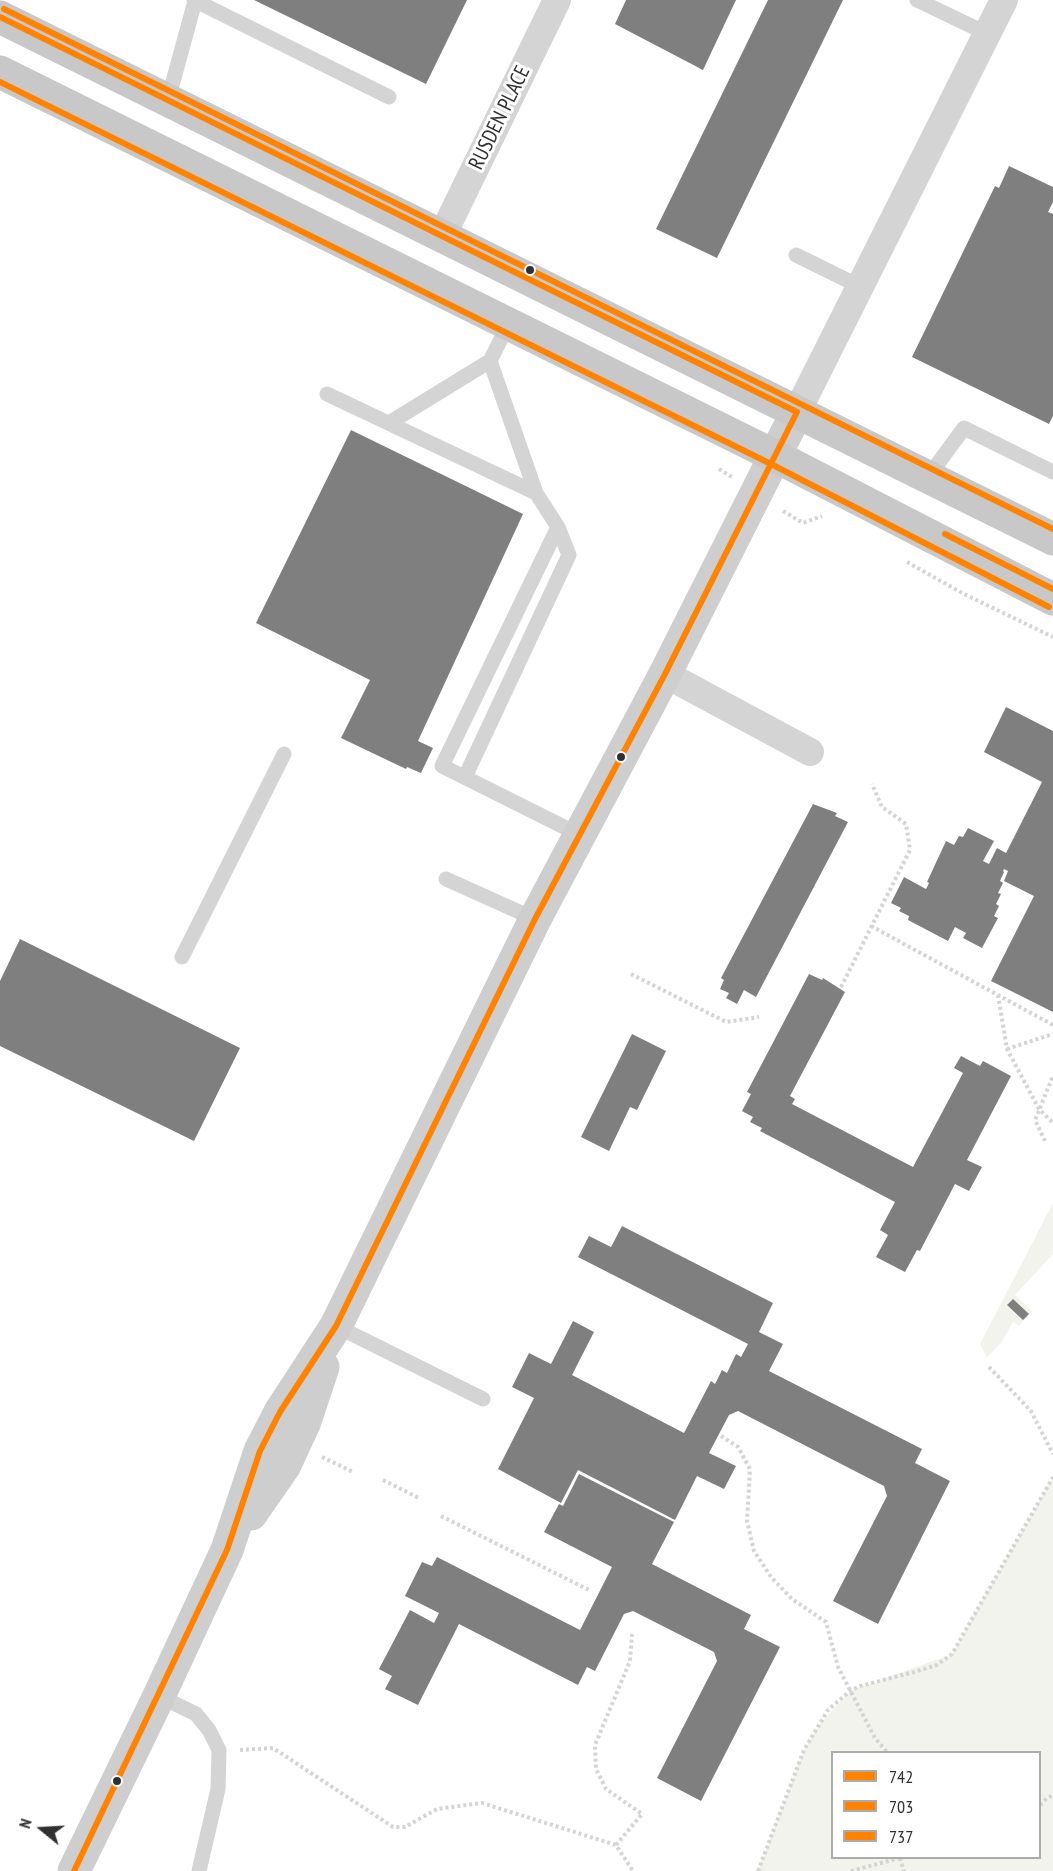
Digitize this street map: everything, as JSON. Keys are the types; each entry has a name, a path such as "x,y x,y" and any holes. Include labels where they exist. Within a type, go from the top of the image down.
{"main road":[{"path":"0,17 1053,539"},
{"path":"0,72 776,456 1053,599"}],"street":[{"name":"RUSDEN PLACE","path":"442,236 557,0"},
{"path":"74,1871 227,1550 285,1465 304,1424 336,1326 535,919 578,834 665,674 1004,0"},
{"path":"665,674 810,752"}],"lane":[{"path":"168,100 194,0 389,97"},
{"path":"916,0 988,33"},
{"path":"796,255 861,287"},
{"path":"389,423 490,361 509,323"},
{"path":"465,777 569,555 558,528 536,493 490,361"},
{"path":"327,394 536,493"},
{"path":"928,477 964,428 1053,472"},
{"path":"558,528 442,766 578,834"},
{"path":"182,957 284,754"},
{"path":"446,879 535,919"},
{"path":"336,1326 483,1399"},
{"path":"159,1696 196,1714 209,1730 219,1750 218,1789 199,1871"}],"path":[{"path":"803,523 825,515"},
{"path":"904,560 964,594 1053,637"},
{"path":"841,987 910,850 906,824 882,807 872,783"},
{"path":"871,926 1053,1025"},
{"path":"631,974 726,1022 759,1017"},
{"path":"998,994 1007,1049 1039,1109 1053,1123"},
{"path":"1007,1049 1053,1034"},
{"path":"1045,1141 1035,1120 1053,1076"},
{"path":"989,1367 1031,1411 1053,1454"},
{"path":"721,1437 738,1447 750,1469 747,1521 754,1551 771,1577 792,1599 826,1622 838,1667 875,1738 886,1751"},
{"path":"327,1459 353,1472"},
{"path":"758,1871 804,1750 828,1710 850,1691 860,1686 937,1665 952,1654 1053,1478"},
{"path":"383,1480 419,1498"},
{"path":"441,1515 590,1590"},
{"path":"616,1845 642,1814 606,1789 596,1769 595,1745 630,1661 632,1634"},
{"path":"219,1750 273,1748 393,1827 405,1827 437,1809 482,1803 616,1845 633,1871"},
{"path":"1041,1804 1053,1795"},
{"path":"851,1871 896,1859"}],"shaded area":[{"path":"1053,1203 1053,1254 1015,1295 1032,1311 1019,1326 1013,1322 1001,1343 987,1357 980,1344"},
{"path":"1053,1477 1053,1871 758,1871 804,1750 820,1724 850,1691 952,1654"}],"building":[{"path":"254,0 467,0 426,84"},
{"path":"626,0 736,0 703,70 615,24"},
{"path":"768,0 843,0 717,258 656,229"},
{"path":"1009,166 1053,187 1053,202 1048,212 1053,214 1053,416 1049,424 912,357 995,186 999,188"},
{"path":"351,430 523,514 418,741 433,748 421,773 407,767 406,769 341,738 370,680 256,623"},
{"path":"1006,707 1053,731 1053,1012 991,981 1034,896 1004,881 1008,871 1004,869 1000,881 1003,883 996,904 999,906 994,916 998,918 982,948 963,938 966,933 955,927 948,941 908,920 909,916 899,911 901,908 891,903 904,877 926,889 946,841 954,845 959,836 963,837 968,828 994,841 983,861 989,864 997,848 1006,853 1042,782 984,752"},
{"path":"813,804 837,813 835,816 848,822 756,997 744,990 737,1004 726,998 729,993 720,989 724,980 721,978"},
{"path":"20,939 240,1048 194,1141 0,1046 0,981"},
{"path":"809,974 822,980 823,978 845,992 790,1096 795,1099 792,1104 913,1167 963,1073 954,1068 961,1056 980,1066 983,1061 1011,1076 967,1160 982,1167 969,1191 955,1184 920,1251 917,1250 905,1272 876,1257 888,1235 880,1230 895,1202 760,1131 762,1128 750,1122 753,1117 742,1111 751,1094 747,1092"},
{"path":"632,1034 666,1051 637,1110 630,1107 609,1151 581,1137"},
{"path":"622,1226 773,1303 759,1332 783,1344 769,1371 922,1449 915,1463 950,1481 878,1624 833,1601 887,1496 884,1486 738,1411 729,1415 709,1453 736,1466 724,1489 697,1476 675,1520 578,1470 561,1503 498,1469 534,1398 512,1387 529,1353 551,1364 573,1321 594,1332 572,1375 684,1433 711,1381 715,1384 722,1370 727,1373 736,1354 741,1357 748,1344 578,1257 589,1236 611,1247"},
{"path":"1013,1299 1029,1314 1023,1320 1007,1305"},
{"path":"579,1474 674,1522 652,1564 751,1615 744,1629 780,1647 701,1801 657,1778 717,1661 714,1652 633,1611 624,1614 595,1671 587,1667 578,1685 459,1624 418,1705 385,1689 392,1676 379,1669 410,1610 434,1623 439,1613 405,1596 422,1562 432,1566 437,1557 580,1630 612,1567 544,1532 559,1504 563,1506"}],"transit line":[{"name":"737","path":"4,9 1053,529"},
{"name":"742","path":"0,17 797,412 665,674 535,919 336,1326 280,1412 260,1451 227,1550 74,1871"},
{"name":"703","path":"0,82 771,464 1049,607"},
{"name":"737","path":"945,534 1053,589"}]}
